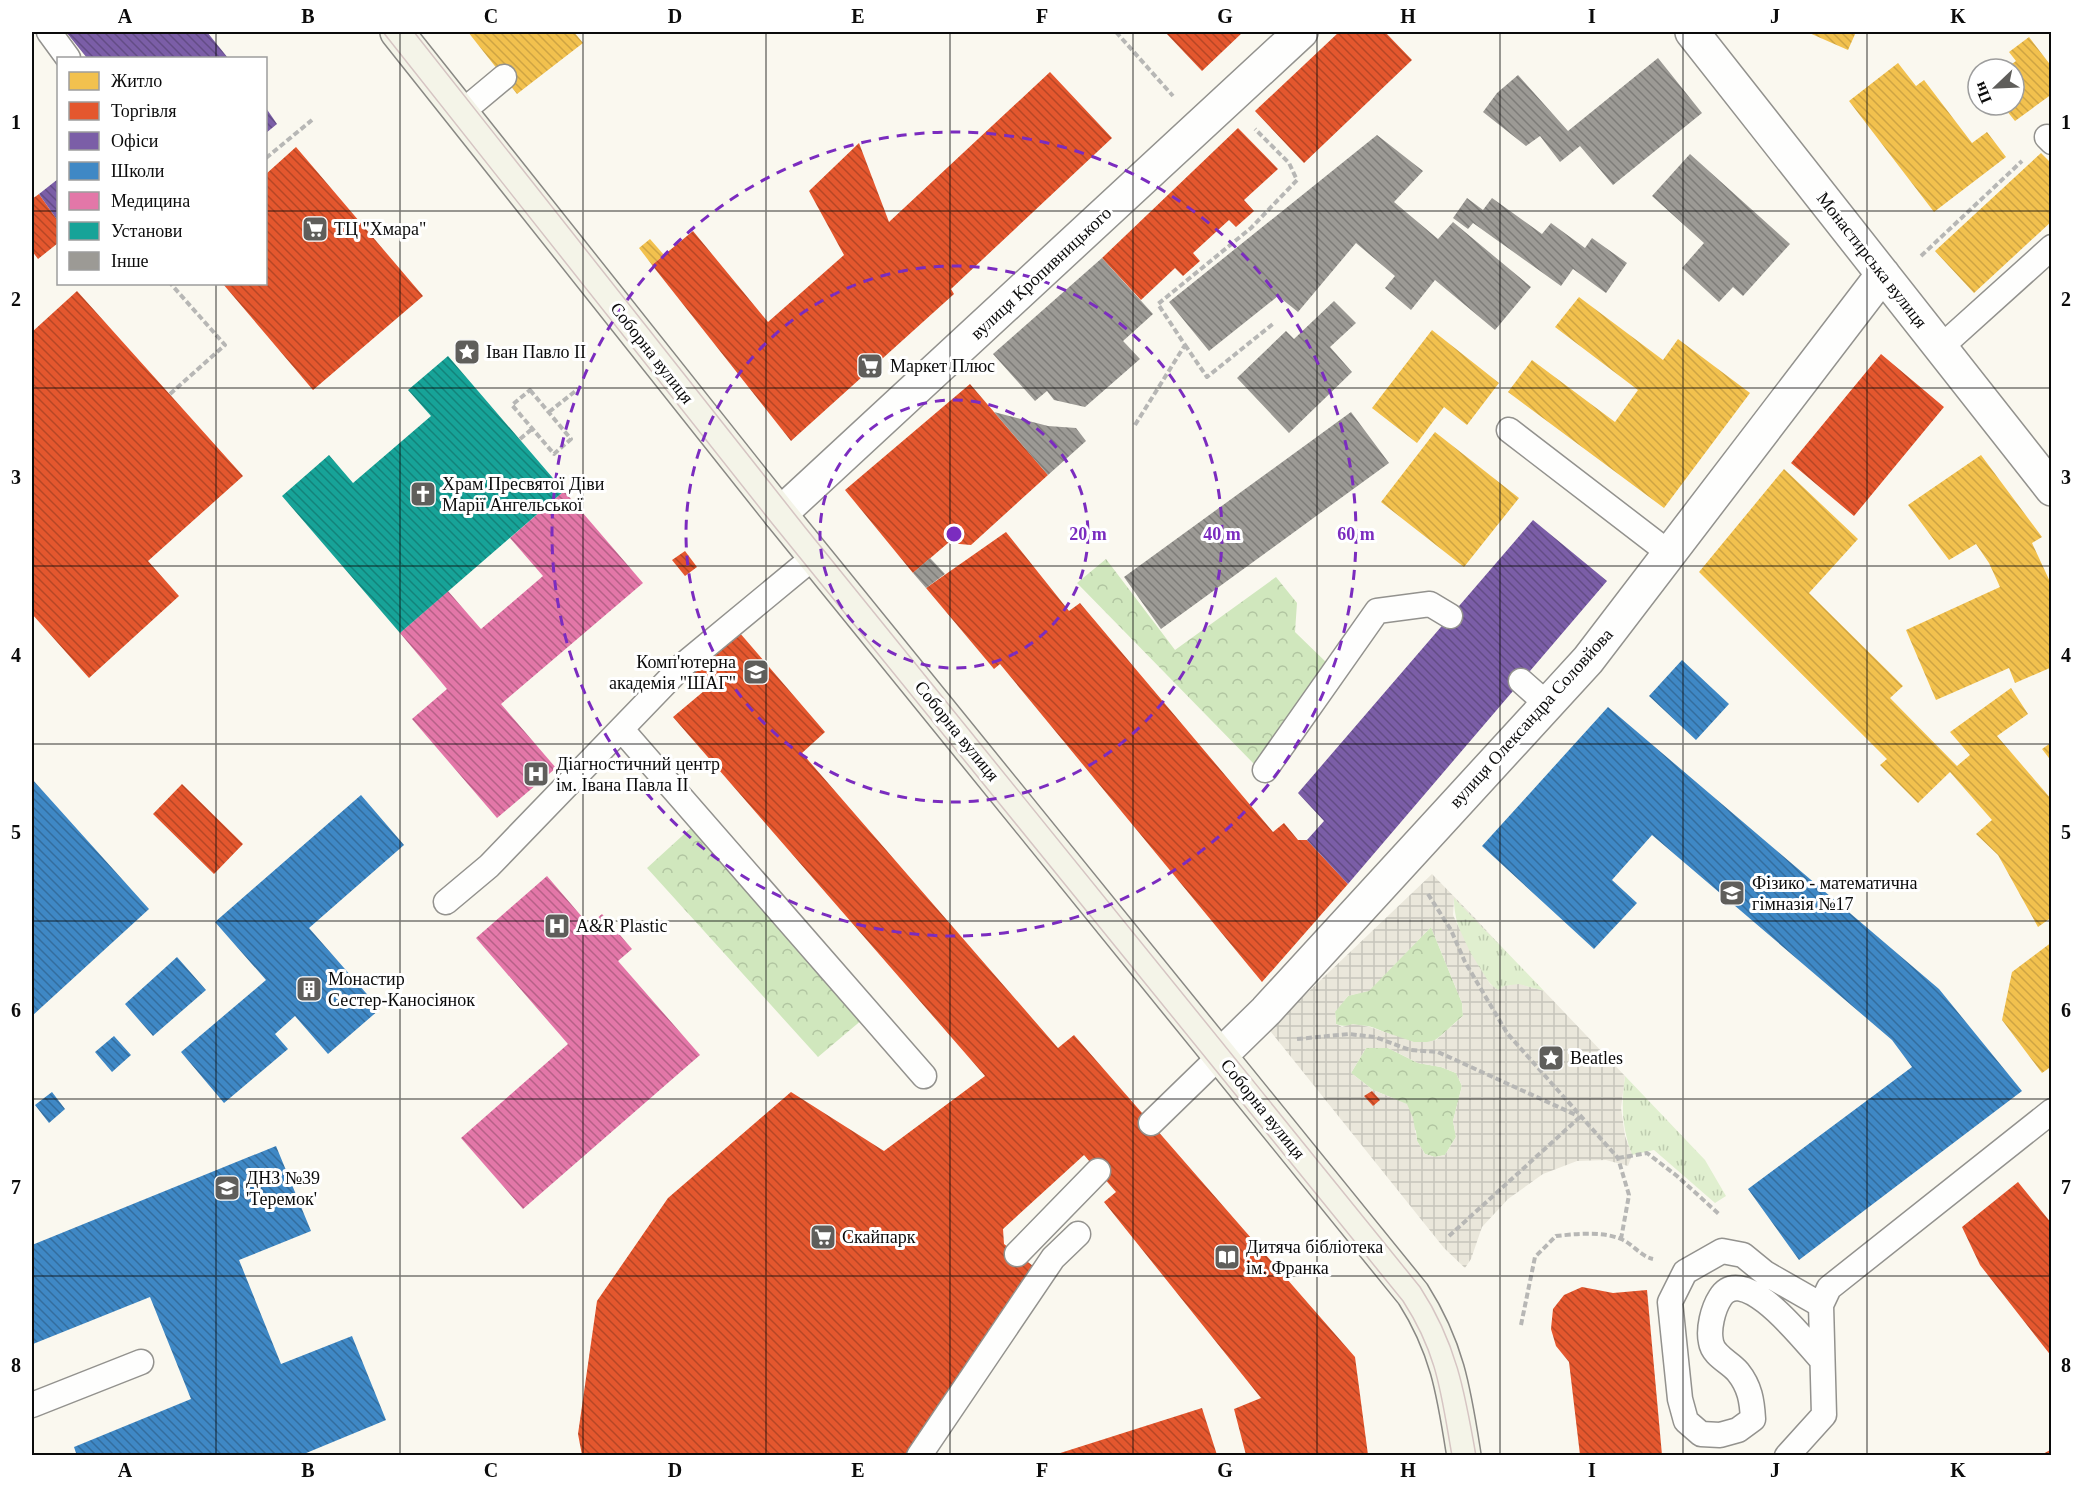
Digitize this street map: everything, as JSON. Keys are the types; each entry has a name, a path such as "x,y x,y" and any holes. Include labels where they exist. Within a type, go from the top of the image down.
{"street":[{"name":"Соборна вулиця","path":"398,32 780,514 1413,1294 1430,1320 1448,1367 1464,1455"},
{"name":"вулиця Кропивницького","path":"780,514 1301,32"},
{"name":"Монастирська вулиця","path":"1692,32 2052,489"},
{"name":"вулиця Олександра Соловйова","path":"1220,1056 1266,1011 1588,660 1669,553 1887,279"}],"lane":[{"path":"49,32 67,57"},
{"path":"462,112 504,77"},
{"path":"1941,347 2052,247"},
{"path":"1509,430 1669,553"},
{"path":"446,902 489,866 682,666 815,556"},
{"path":"1265,770 1377,611 1430,604 1450,616"},
{"path":"1521,681 1547,704"},
{"path":"622,730 924,1076"},
{"path":"1151,1123 1220,1056"},
{"path":"1787,1455 1824,1415 1821,1305 1829,1288 2052,1111"},
{"path":"1017,1254 1098,1172"},
{"path":"920,1455 1053,1258 1078,1234"},
{"path":"1821,1305 1765,1273 1743,1255 1722,1251 1685,1272 1670,1302 1680,1399 1686,1421 1701,1434 1720,1436 1738,1430 1753,1419 1751,1394 1738,1371 1715,1352 1711,1342 1714,1310 1721,1295 1734,1289 1750,1289 1762,1298 1821,1359"},
{"path":"32,1405 141,1362"}],"path":[{"path":"1116,32 1199,126"},
{"path":"1227,101 1289,163 1297,180 1251,228 1158,304 1207,377 1274,323"},
{"path":"267,157 312,120"},
{"path":"1887,279 2049,140"},
{"path":"170,394 225,345 172,285"},
{"path":"1135,425 1185,345"},
{"path":"549,412 578,389"},
{"path":"530,390 571,439 554,454 532,429 512,405 530,390"},
{"path":"520,439 532,429"},
{"path":"1432,898 1507,1033 1618,1158 1629,1195 1621,1239"},
{"path":"1290,1040 1349,1034 1375,1037 1410,1050 1438,1052 1580,1117"},
{"path":"1449,1236 1580,1117"},
{"path":"1521,1325 1535,1257 1556,1236 1581,1234 1621,1239 1646,1257 1661,1261"}],"green space":[{"path":"1106,559 1175,650 1276,577 1297,603 1295,632 1329,665 1255,765 1077,583"},
{"path":"693,826 863,1019 818,1057 647,868"},
{"path":"1454,897 1544,991 1514,985 1498,991 1489,982 1473,960 1461,935"},
{"path":"1431,927 1462,1003 1463,1016 1435,1040 1419,1043 1401,1039 1368,1026 1336,1024 1335,1011 1348,996 1369,990"},
{"path":"1366,1048 1388,1048 1418,1063 1441,1067 1456,1073 1462,1086 1453,1121 1456,1137 1445,1155 1435,1157 1425,1154 1417,1141 1416,1131 1395,1099 1373,1090 1351,1073"},
{"path":"1625,1076 1705,1160 1726,1196 1715,1203 1654,1150 1632,1155 1623,1116"}],"shaded area":[{"path":"1432,874 1506,952 1454,898 1453,915 1470,952 1490,984 1498,990 1504,986 1519,984 1544,991 1625,1076 1621,1108 1625,1136 1632,1155 1628,1166 1606,1160 1577,1161 1543,1174 1508,1199 1482,1227 1471,1259 1465,1268 1444,1248 1267,1027 1284,1015","holes":["1431,927 1462,1003 1463,1016 1436,1040 1427,1042 1414,1042 1370,1027 1353,1024 1342,1027 1336,1024 1335,1012 1348,996 1369,991","1366,1048 1388,1048 1418,1063 1441,1067 1456,1073 1462,1086 1453,1121 1456,1137 1445,1155 1435,1157 1425,1154 1417,1141 1413,1118 1407,1104 1373,1090 1351,1073"]}],"building: Житло":[{"path":"468,32 574,32 583,43 517,94"},
{"path":"1807,32 1856,32 1848,50"},
{"path":"2029,37 2052,67 2052,94 2026,113 2026,57 2013,57 2009,52"},
{"path":"1898,63 1916,86 1924,80 1972,143 1987,132 2006,157 1934,212 1849,101"},
{"path":"2041,153 2052,164 2052,221 1974,293 1935,251"},
{"path":"650,239 664,255 652,265 639,248"},
{"path":"1579,297 1663,360 1678,339 1750,393 1664,508 1508,392 1532,360 1615,422 1638,390 1555,327"},
{"path":"1432,330 1499,383 1467,425 1444,407 1417,443 1372,408"},
{"path":"1435,432 1519,498 1464,567 1381,502"},
{"path":"1981,455 2042,537 2032,543 2052,586 2052,667 2015,683 2009,668 1936,700 1906,630 2000,587 1989,563 1976,544 1949,560 1908,505"},
{"path":"1784,469 1858,539 1809,593 1903,686 1890,698 1957,766 1970,755 1950,732 2011,688 2028,714 1997,736 2052,800 2052,917 2038,927 1998,855 1976,834 1992,820 1950,772 1918,803 1880,765 1887,759 1699,572"},
{"path":"2052,742 2052,762 2042,749"},
{"path":"2052,942 2052,1066 2042,1073 2002,1020 2012,972"}],"building: Торгівля":[{"path":"1165,32 1243,32 1202,71"},
{"path":"1339,32 1385,32 1412,60 1304,163 1255,111"},
{"path":"1050,72 1112,138 951,289 954,294 791,441 652,265 693,231 768,322 844,255 809,191 859,143 889,222"},
{"path":"1238,128 1278,169 1244,200 1254,211 1236,227 1229,220 1193,253 1200,261 1183,276 1175,268 1141,300 1102,258"},
{"name":"ТЦ \"Хмара\"","path":"296,147 423,296 313,390 224,285 267,285 267,173"},
{"path":"39,194 57,220 57,244 38,259 32,251 32,199"},
{"path":"77,291 243,476 148,561 179,596 89,678 32,614 32,332"},
{"path":"1881,354 1944,407 1854,516 1791,463"},
{"path":"970,384 1048,475 971,545 948,543 913,573 845,490"},
{"path":"1006,532 1069,611 1080,603 1273,832 1284,823 1298,840 1307,840 1348,884 1262,982 1000,664 994,669 926,588"},
{"path":"685,551 697,567 685,576 672,560"},
{"name":"Скайпарк","path":"739,632 825,732 802,753 1058,1048 1074,1035 1355,1357 1368,1455 1246,1455 1234,1409 1261,1398 1104,1202 1116,1192 1084,1155 1003,1229 1004,1244 1037,1269 908,1455 582,1455 578,1434 597,1301 668,1198 791,1092 884,1151 985,1076 673,717 704,691 690,675"},
{"path":"182,784 243,844 214,874 153,814"},
{"path":"1372,1091 1380,1100 1373,1106 1364,1096"},
{"path":"2018,1182 2052,1224 2052,1357 1980,1265 1962,1227"},
{"path":"1582,1287 1613,1293 1647,1290 1662,1455 1580,1455 1569,1362 1556,1346 1551,1329 1553,1309 1564,1295"},
{"path":"1202,1408 1217,1455 1054,1455"},
{"path":"2052,1449 2052,1455 2041,1455"}],"building: Офіси":[{"path":"66,32 207,32 227,57 86,57"},
{"path":"267,109 277,124 267,132"},
{"path":"57,180 57,220 39,194"},
{"path":"1533,520 1607,581 1348,884 1307,840 1324,821 1298,793"}],"building: Школи":[{"path":"1682,660 1729,704 1696,740 1649,696"},
{"path":"1608,707 1939,989 2022,1091 1799,1260 1748,1189 1912,1067 1892,1040 1652,835 1612,880 1637,903 1594,949 1482,846"},
{"path":"32,779 149,909 32,1016"},
{"path":"361,795 404,845 309,928 380,1009 328,1054 295,1016 275,1034 288,1049 224,1103 181,1052 266,980 215,922"},
{"path":"177,957 206,990 153,1036 125,1004"},
{"path":"114,1036 131,1055 112,1072 95,1052"},
{"path":"52,1092 65,1109 49,1123 35,1105"},
{"path":"276,1146 311,1231 239,1260 281,1364 352,1336 386,1420 299,1456 77,1456 74,1447 191,1399 150,1297 33,1344 32,1245"}],"building: Медицина":[{"path":"564,491 643,583 501,704 556,768 497,818 412,719 447,689 400,633 448,591 481,629 543,576 510,538"},
{"path":"547,876 589,925 602,914 632,949 618,961 700,1055 523,1209 461,1138 568,1044 476,938"}],"building: Установи":[{"name":"Храм Пресвятої Діви Марії Ангельської","path":"448,356 564,491 400,633 282,496 329,455 353,483 431,416 408,390"}],"building: Інше":[{"path":"1658,58 1702,113 1613,185 1580,146 1560,162 1540,136 1526,146 1483,112 1497,93 1518,75 1568,131"},
{"path":"1377,135 1423,171 1394,202 1438,239 1453,222 1531,287 1495,330 1435,280 1411,310 1385,288 1395,276 1356,243 1298,312 1278,296 1209,351 1169,302"},
{"path":"1690,154 1790,244 1743,296 1733,287 1719,302 1682,268 1704,243 1652,196"},
{"path":"1467,198 1483,210 1492,198 1542,234 1551,223 1585,248 1592,238 1627,263 1606,293 1573,269 1561,286 1473,223 1468,229 1453,218"},
{"path":"1102,258 1153,314 1123,341 1140,359 1085,407 1054,400 1047,391 1035,401 993,354"},
{"path":"1334,301 1356,323 1330,347 1352,372 1289,433 1237,378 1286,331 1294,339"},
{"path":"994,412 1048,426 1076,428 1086,441 1048,475"},
{"path":"1351,412 1389,463 1161,629 1124,577"},
{"path":"930,558 945,574 926,588 913,573"}],"tram line":[{"path":"383,32 771,522 1403,1301 1431,1357 1441,1394 1452,1456"},
{"path":"414,32 804,526 1420,1287 1451,1348 1468,1410 1476,1456"}],"place":[{"name":"ТЦ \"Хмара\"","path":"315,229"},
{"name":"Іван Павло II","path":"467,352"},
{"name":"Маркет Плюс","path":"870,366"},
{"name":"Храм Пресвятої Діви Марії Ангельської","path":"423,494"},
{"name":"Комп'ютерна академія \"ШАГ\"","path":"756,672"},
{"name":"Діагностичний центр ім. Івана Павла II","path":"536,774"},
{"name":"Фізико - математична гімназія №17","path":"1732,893"},
{"name":"A&R Plastic","path":"557,926"},
{"name":"Монастир Сестер-Каносіянок","path":"309,989"},
{"name":"Beatles","path":"1551,1058"},
{"name":"ДНЗ №39 'Теремок'","path":"227,1188"},
{"name":"Скайпарк","path":"823,1237"},
{"name":"Дитяча бібліотека ім. Франка","path":"1227,1257"}]}
